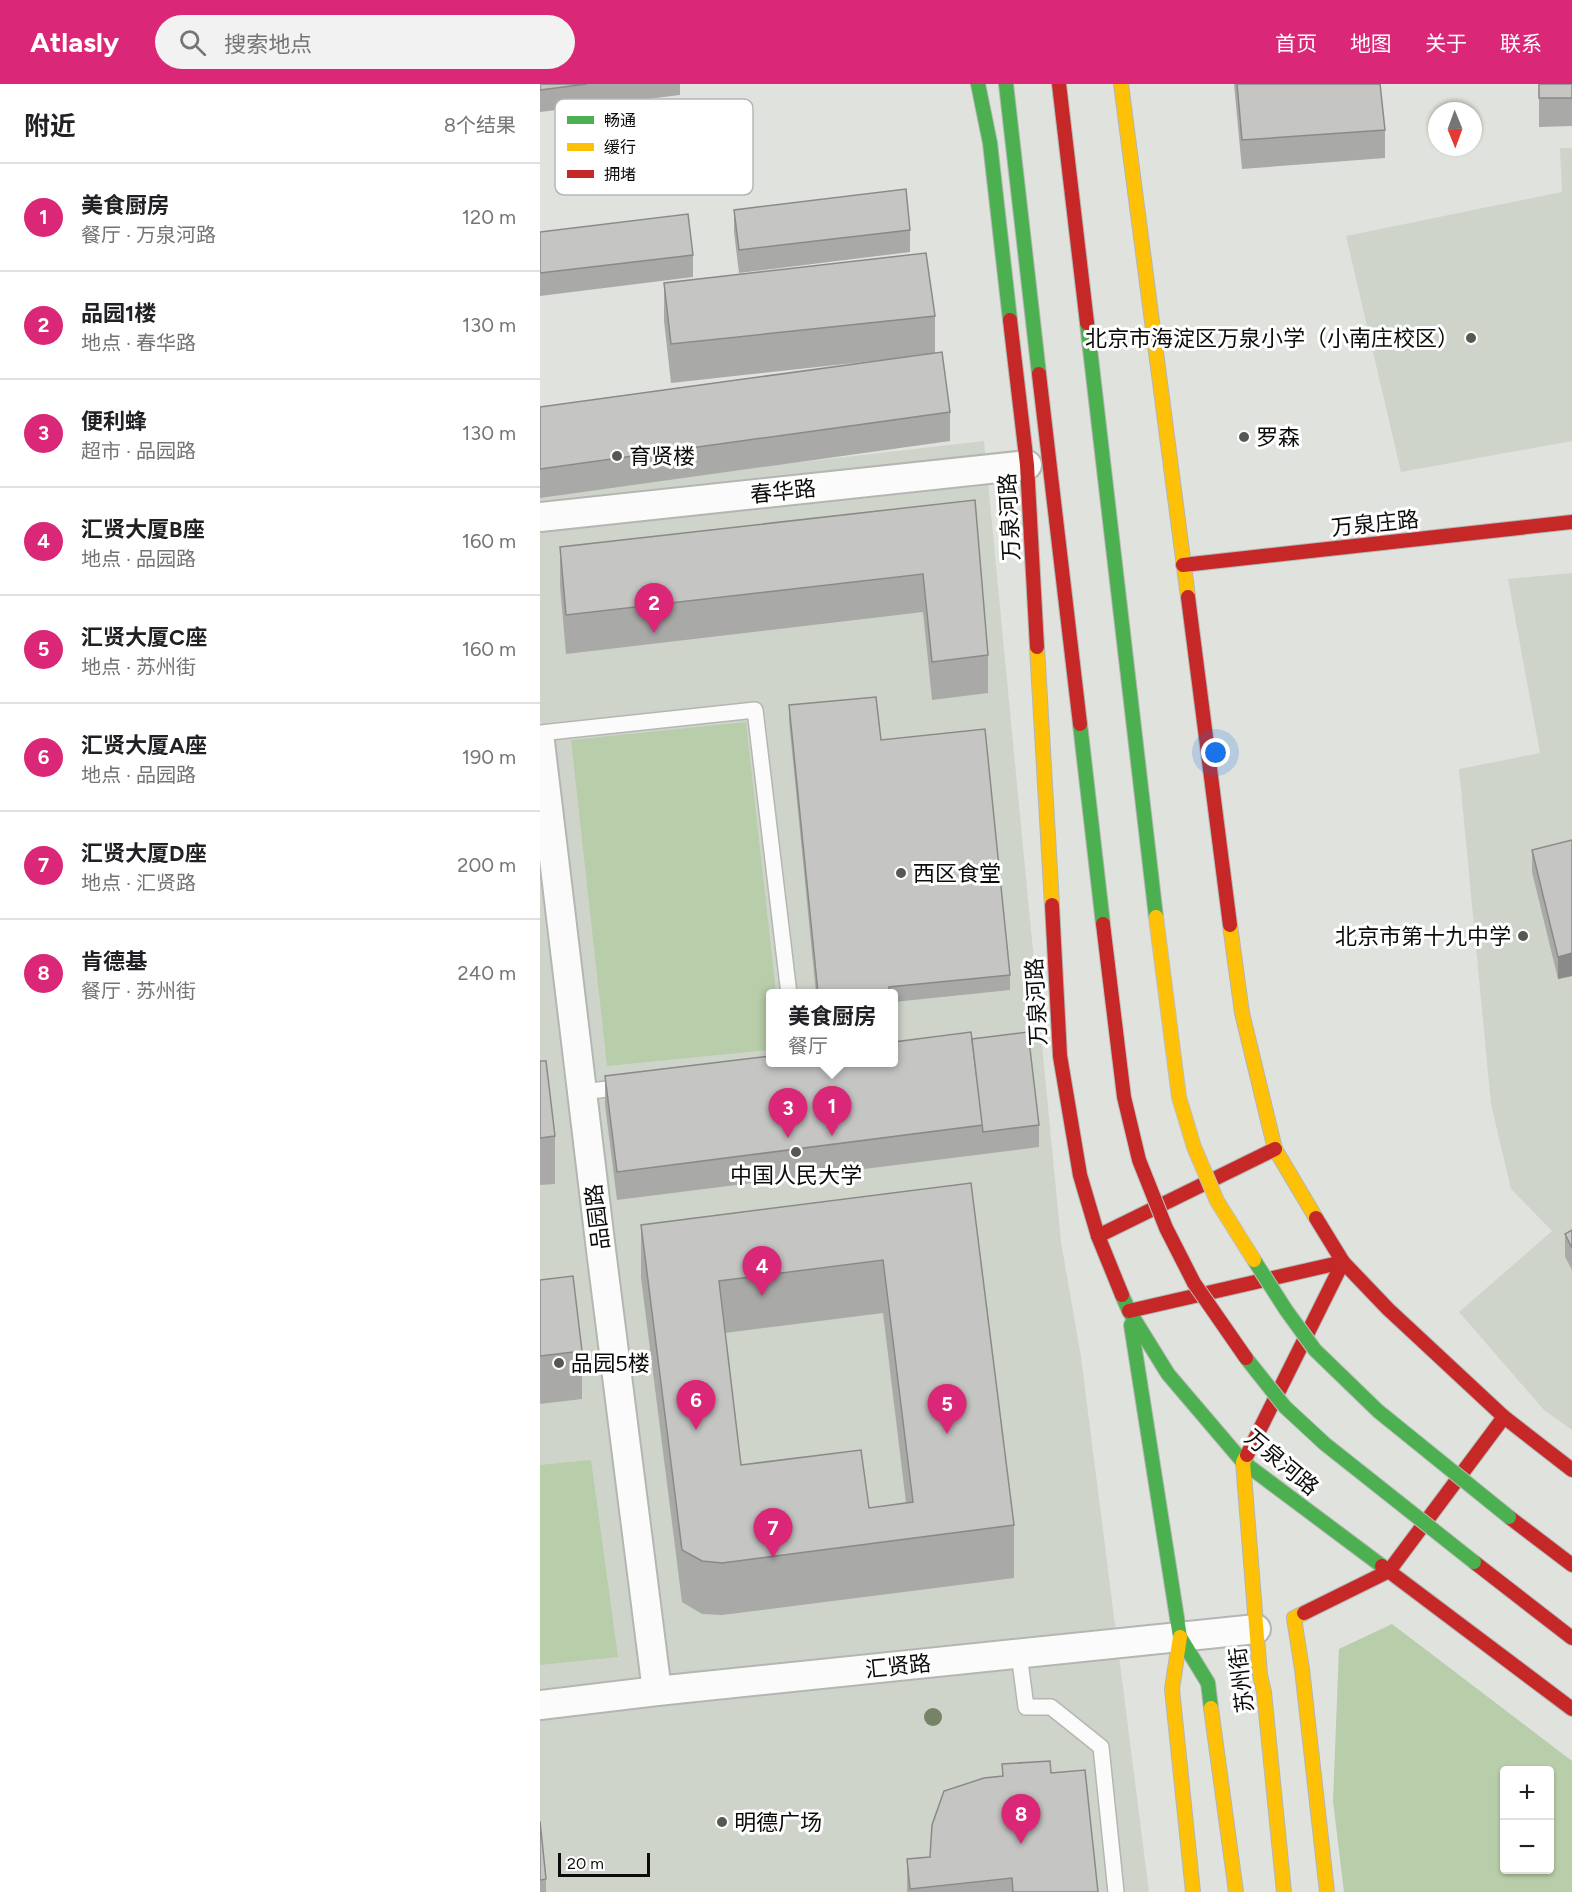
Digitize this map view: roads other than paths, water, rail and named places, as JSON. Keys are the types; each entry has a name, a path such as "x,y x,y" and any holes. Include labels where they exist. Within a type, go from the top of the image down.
{"main road":[{"name":"万泉河路","path":"978,84 990,143 1027,465 1060,1056 1080,1175 1098,1236 1129,1311 1168,1374 1243,1462 1572,1709"},
{"name":"万泉河路","path":"1006,84 1124,1097 1139,1160 1166,1228 1194,1283 1245,1356 1285,1407 1325,1444 1572,1638"},
{"path":"1059,84 1156,917 1179,1097 1194,1147 1217,1201 1286,1310 1315,1350 1378,1412 1572,1565"},
{"path":"1121,84 1242,1013 1275,1149 1343,1262 1396,1316 1504,1417 1572,1470"},
{"name":"万泉庄路","path":"1183,565 1572,522"},
{"path":"1098,1236 1275,1149"},
{"path":"1129,1311 1343,1262"},
{"path":"1243,1462 1343,1262"},
{"name":"苏州街","path":"1129,1311 1180,1637 1172,1689 1193,1892"},
{"path":"1327,1892 1302,1669 1294,1618 1389,1571 1504,1417"},
{"name":"苏州街","path":"1243,1462 1256,1629 1284,1892"},
{"name":"苏州街","path":"1180,1637 1208,1683 1236,1892"}],"street":[{"name":"春华路","path":"540,517 1027,465"},
{"name":"品园路","path":"540,742 657,1691"},
{"name":"汇贤路","path":"540,1705 1256,1629"}],"lane":[{"path":"540,733 755,710 789,989"},
{"path":"582,1092 639,1086"},
{"path":"1019,1654 1026,1707 1051,1707 1101,1747 1116,1892"}],"place":[{"name":"北京市海淀区万泉小学（小南庄校区）","path":"1471,338"},
{"name":"罗森","path":"1244,437"},
{"name":"育贤楼","path":"617,456"},
{"name":"品园1楼","path":"654,633"},
{"name":"西区食堂","path":"901,873"},
{"name":"北京市第十九中学","path":"1523,936"},
{"name":"美食厨房","path":"832,1136"},
{"name":"便利蜂","path":"788,1138"},
{"name":"中国人民大学","path":"796,1152"},
{"name":"汇贤大厦B座","path":"762,1296"},
{"name":"品园5楼","path":"559,1363"},
{"name":"汇贤大厦A座","path":"696,1430"},
{"name":"汇贤大厦C座","path":"947,1434"},
{"name":"汇贤大厦D座","path":"773,1558"},
{"name":"明德广场","path":"722,1822"},
{"name":"肯德基","path":"1021,1844"}]}
